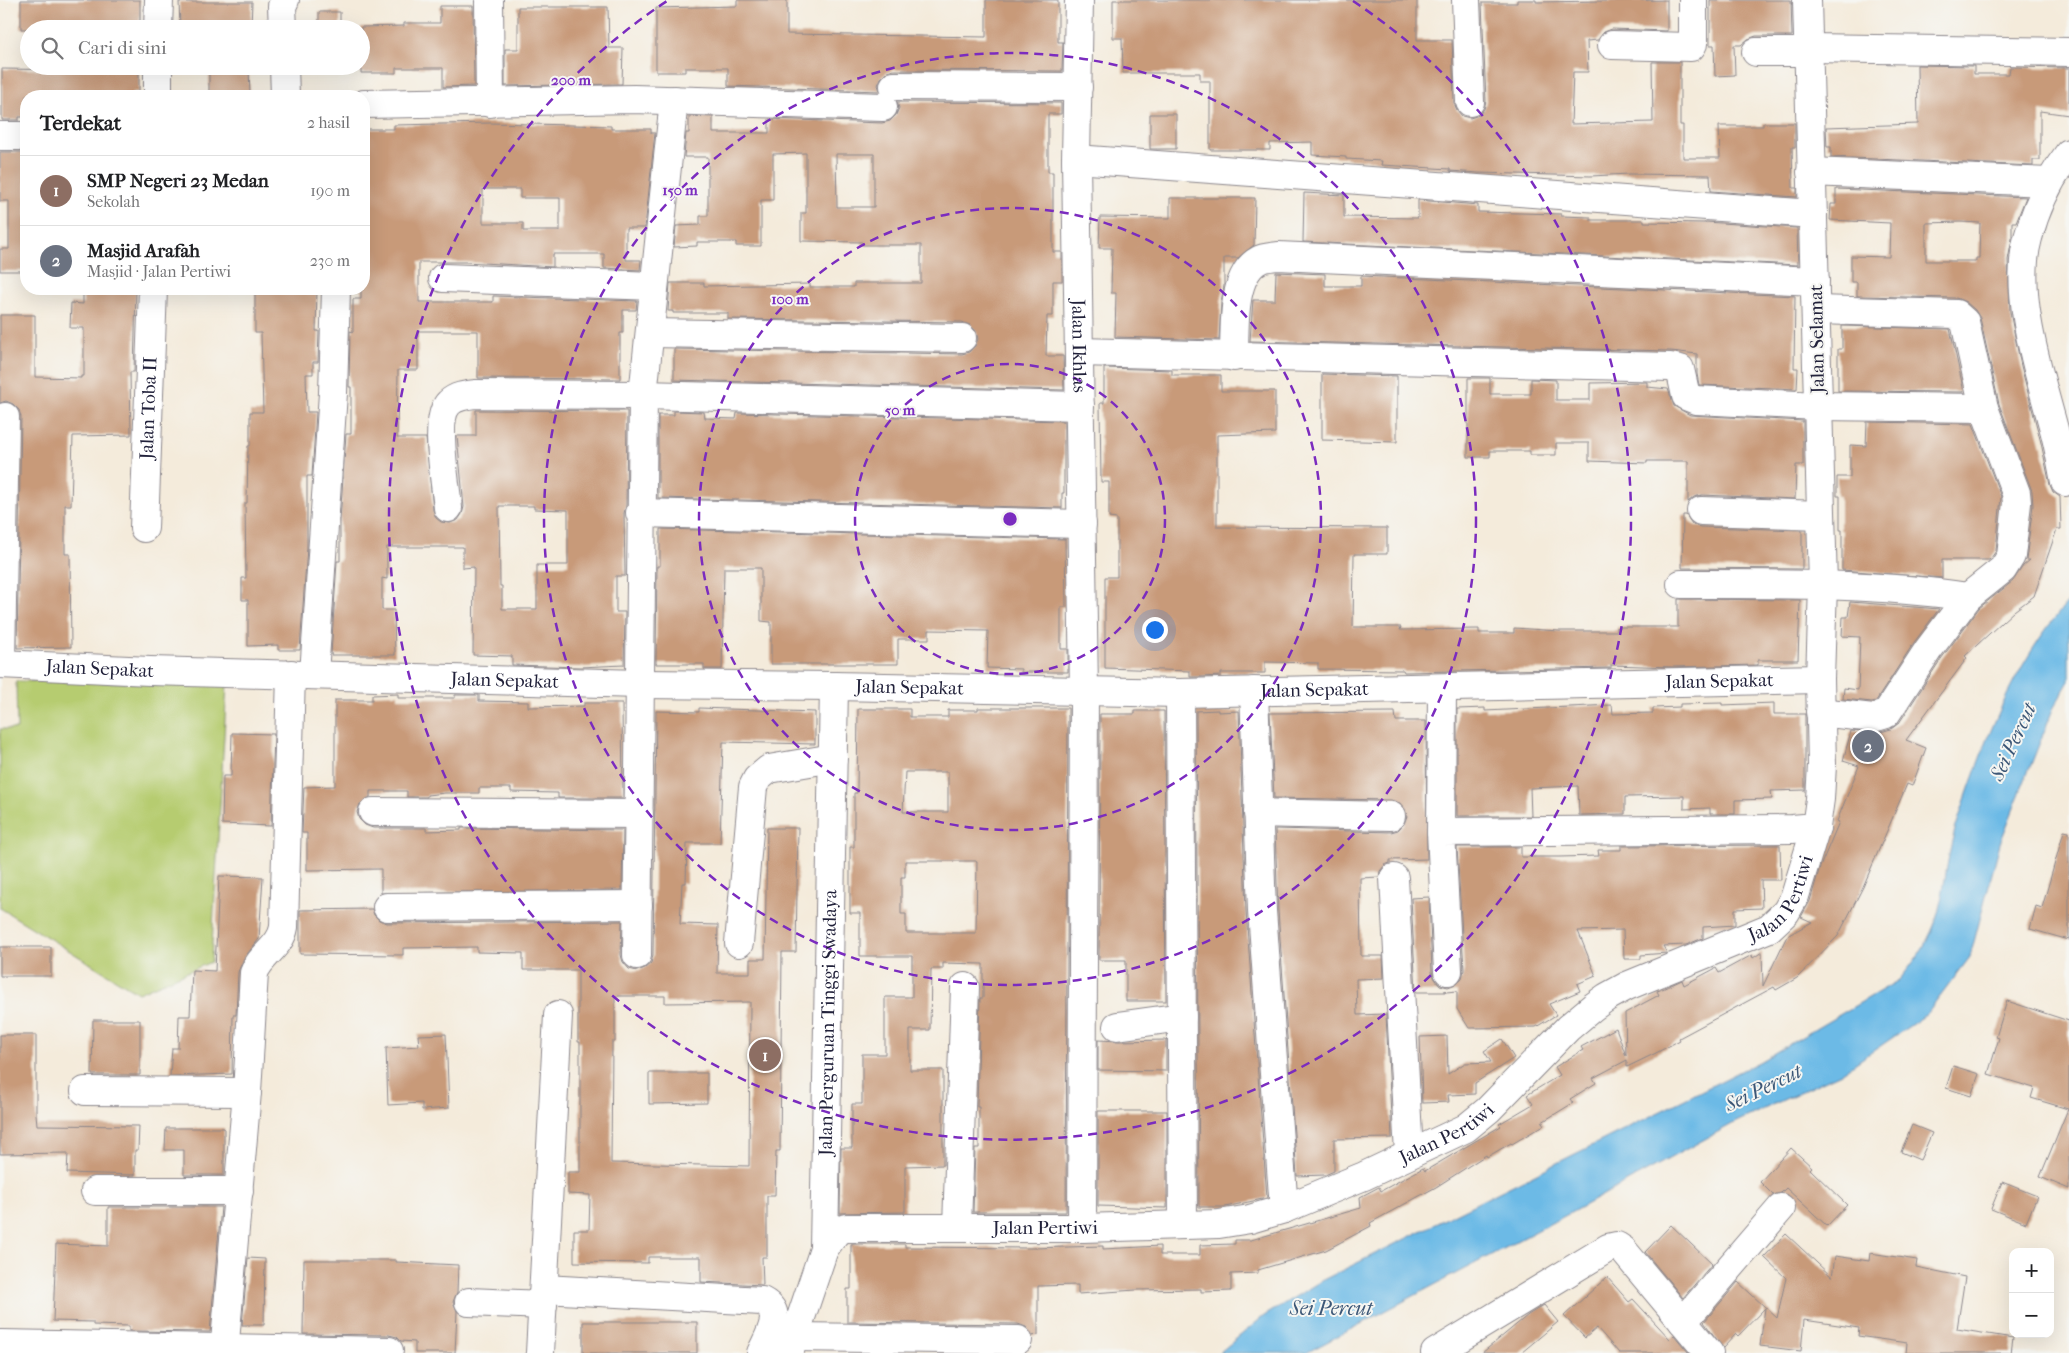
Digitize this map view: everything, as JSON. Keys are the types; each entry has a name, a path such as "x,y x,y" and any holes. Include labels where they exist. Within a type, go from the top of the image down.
{"street":[{"path":"158,20 159,0"},
{"path":"283,20 282,6 285,0"},
{"path":"489,0 490,102"},
{"name":"Jalan Ikhlas","path":"1079,0 1076,159 1084,692 1082,1228"},
{"path":"1466,0 1470,102"},
{"path":"1612,46 1691,47 1693,44 1693,0"},
{"name":"Jalan Selamat","path":"1807,0 1823,585 1820,679"},
{"path":"1756,52 1809,50 2069,52"},
{"path":"158,75 158,90"},
{"path":"285,75 286,90"},
{"path":"370,104 888,97 1078,87"},
{"path":"637,954 640,513 643,395 674,100"},
{"path":"0,136 20,136"},
{"path":"2065,482 2056,435 2035,361 2023,274 2027,239 2049,182 2069,153"},
{"path":"1076,159 1814,214"},
{"path":"1811,172 2049,182"},
{"path":"1234,356 1238,290 1244,275 1258,260 1278,256 1815,281"},
{"path":"443,278 654,286"},
{"name":"Jalan Toba II","path":"144,528 153,295"},
{"path":"224,1350 247,1092 254,973 261,959 280,939 284,927 303,674 333,392 336,295"},
{"path":"1816,310 1956,314 1965,322 1984,408 2016,493 2017,503 2014,544 2011,556 2003,569 1968,597 1928,650 1886,714 1873,718 1820,712"},
{"path":"650,333 962,338"},
{"path":"1079,352 1670,367 1680,369 1684,393 1689,399 1818,406 1984,408"},
{"path":"448,508 440,431 443,413 448,403 460,396 475,394 643,395 1080,406"},
{"path":"1,664 2,455 6,417"},
{"path":"1701,511 1821,515"},
{"path":"640,513 1082,524"},
{"path":"1682,584 1886,587 1968,597"},
{"name":"Jalan Sepakat","path":"1,664 150,671 640,684 1180,693 1820,679"},
{"name":"Jalan Pertiwi","path":"824,1248 836,1231 846,1228 1082,1228 1234,1222 1284,1208 1364,1176 1466,1128 1488,1110 1568,1028 1592,1007 1607,997 1627,986 1769,928 1778,921 1795,896 1816,827 1822,780 1820,679"},
{"name":"Jalan Perguruan Tinggi Swadaya","path":"792,1345 824,1248 834,686"},
{"path":"1442,688 1441,832 1448,971"},
{"path":"1254,691 1262,911 1284,1208"},
{"path":"1180,693 1183,1225"},
{"path":"739,943 753,787 757,779 769,769 833,758"},
{"path":"373,812 639,814"},
{"path":"1258,814 1391,816"},
{"path":"1441,832 1792,829 1816,827"},
{"path":"1394,878 1409,1154"},
{"path":"387,907 638,905"},
{"path":"957,1227 965,987"},
{"path":"540,1353 558,1015"},
{"path":"1118,1026 1182,1017"},
{"path":"85,1091 247,1092"},
{"path":"95,1191 239,1191"},
{"path":"1683,1322 1781,1208"},
{"path":"1435,1353 1612,1246 1617,1246 1623,1250 1709,1353"},
{"path":"469,1302 543,1297 762,1301 771,1306 775,1314 772,1328 761,1353"},
{"path":"792,1345 1018,1340"},
{"path":"0,1344 224,1350 389,1351"}],"green space":[{"path":"16,681 227,684 211,962 138,993 0,908 0,729 17,729"}],"water":[{"name":"Sei Percut","path":"2069,601 2069,681 2053,709 2000,843 1970,957 1927,1014 1841,1073 1736,1122 1574,1211 1306,1353 1219,1353 1264,1316 1321,1281 1759,1062 1899,980 1928,939 1935,923 1955,830 1987,739 2000,709 2031,652"}],"building":[{"path":"21,0 140,0 140,20 21,20"},
{"path":"737,0 787,0 787,34 986,37 986,0 1058,0 1058,42 1063,42 1062,71 894,70 887,72 881,78 878,85 880,91 728,86 728,68 685,68 685,72 656,72 656,8 737,6"},
{"path":"1113,0 1417,0 1417,40 1452,40 1454,103 1462,116 1470,118 1479,115 1484,109 1486,101 1482,3 1517,3 1517,0 1536,0 1536,2 1667,0 1667,31 1612,29 1604,32 1598,40 1587,41 1588,72 1573,72 1571,124 1653,122 1652,62 1680,62 1680,125 1683,125 1683,158 1720,158 1719,126 1763,126 1763,123 1795,123 1795,147 1792,147 1793,188 1797,188 1797,197 1711,191 1710,175 1629,174 1591,176 1479,173 1450,171 1450,169 1381,165 1382,161 1312,155 1312,142 1270,143 1270,150 1210,150 1210,81 1200,81 1200,73 1123,73 1122,38 1113,38"},
{"path":"1710,0 1791,0 1792,36 1756,36 1748,39 1741,45 1734,45 1735,75 1715,76 1714,45 1710,45"},
{"path":"179,2 252,2 251,20 180,20"},
{"path":"440,6 473,6 474,86 443,87 443,68 396,68 396,73 370,73 370,27 404,26 404,23 440,23"},
{"path":"518,7 608,7 609,48 623,48 622,84 505,86 505,49 518,49"},
{"path":"319,12 340,12 340,20 319,20"},
{"path":"1917,65 1974,66 1974,74 2009,74 2010,67 2069,68 2069,115 2040,111 2040,160 2033,160 2033,166 1831,157 1831,147 1827,147 1826,127 1918,124"},
{"path":"2,69 20,69 20,75 139,75 139,90 20,90 19,120 2,120"},
{"path":"209,75 249,75 250,90 209,90"},
{"path":"897,102 1061,103 1061,114 1048,114 1048,172 1053,172 1053,252 1062,252 1062,281 1053,281 1053,316 1047,316 1046,356 1063,356 1064,390 674,380 674,349 962,354 969,352 975,346 978,339 976,331 970,325 962,322 728,319 728,313 673,313 673,311 668,311 670,283 704,283 704,286 810,284 810,287 854,287 854,283 921,283 921,245 862,245 862,242 801,241 801,213 806,213 806,153 773,154 773,200 761,200 761,246 736,246 736,242 697,242 697,246 674,247 676,226 700,225 700,216 708,216 708,157 684,157 686,133 689,133 689,116 713,117 713,133 769,133 769,119 882,123 890,121 896,115 899,108","holes":["836,154 874,154 874,207 837,207"]},
{"path":"1150,114 1176,114 1176,149 1150,149"},
{"path":"490,123 611,126 611,129 651,129 651,133 655,133 645,228 626,228 626,260 641,260 640,270 604,268 604,254 553,254 553,267 465,262 419,262 419,302 493,302 493,296 637,301 636,310 623,310 623,333 620,333 620,379 478,378 478,331 418,331 418,370 398,370 397,438 426,438 433,510 436,518 441,522 450,523 458,520 462,514 464,507 457,436 476,436 476,410 627,411 626,506 624,513 625,576 616,576 616,612 625,612 624,665 580,667 512,665 512,656 473,655 474,567 463,568 463,547 387,547 387,579 382,578 382,610 394,610 395,655 331,655 337,561 340,561 340,521 346,434 351,434 351,387 349,387 350,331 353,332 353,299 361,299 361,295 370,295 370,129 394,129 394,125","holes":["483,189 520,189 520,198 560,198 560,231 523,231 523,223 483,223","499,506 534,506 534,509 568,510 568,565 537,565 537,609 502,609"]},
{"path":"0,152 20,152 20,271 0,271 0,249 9,249 9,201 0,201"},
{"path":"1836,189 2026,197 2016,222 2012,222 2012,239 2008,260 2010,312 2050,485 2053,492 2060,497 2061,529 2057,529 2034,596 2014,611 1965,656 1967,658 1906,740 1926,748 1912,786 1907,784 1863,887 1838,936 1797,978 1776,990 1774,987 1679,1038 1680,1040 1656,1053 1627,1067 1627,1060 1593,1078 1596,1083 1570,1099 1573,1103 1542,1122 1544,1125 1487,1157 1486,1155 1436,1187 1370,1223 1371,1226 1326,1250 1258,1270 1258,1273 1231,1274 1231,1291 1201,1292 1201,1289 1136,1290 1078,1294 1078,1285 1038,1286 1038,1335 1032,1336 1026,1327 1018,1324 847,1322 847,1289 851,1289 851,1244 905,1244 905,1247 1032,1248 1103,1246 1103,1249 1160,1246 1160,1255 1200,1255 1200,1245 1235,1244 1235,1240 1251,1240 1361,1208 1360,1197 1379,1187 1381,1191 1423,1168 1425,1171 1501,1126 1499,1124 1533,1104 1527,1095 1560,1075 1555,1067 1583,1050 1581,1047 1616,1028 1626,1056 1625,1013 1659,995 1657,991 1682,980 1684,985 1716,968 1719,973 1752,955 1753,958 1762,952 1763,986 1787,936 1812,922 1801,917 1810,901 1820,867 1839,822 1837,821 1859,766 1843,761 1851,731 1877,733 1891,729 1899,723 1941,659 1979,608 2013,581 2023,566 2030,560 2026,560 2033,505 2032,491 1999,404 1980,318 1975,310 1966,302 1956,298 1857,296 1857,282 1851,282 1851,256 1889,257 1890,223 1830,220 1831,204 1836,204","holes":["1926,223 1980,223 1979,258 1976,258 1976,261 1926,261"]},
{"path":"1304,193 1344,195 1344,217 1418,218 1418,200 1478,205 1478,212 1561,214 1561,216 1590,217 1590,220 1705,222 1797,228 1798,265 1303,242"},
{"path":"1170,198 1255,198 1254,245 1238,258 1224,258 1224,286 1221,302 1219,340 1115,337 1116,293 1111,293 1112,248 1099,248 1100,217 1170,218"},
{"path":"1276,272 1325,274 1325,286 1361,286 1361,276 1795,296 1794,368 1798,368 1797,389 1699,385 1697,354 1671,351 1250,341 1253,300 1275,300"},
{"path":"83,295 136,295 134,372 130,372 131,435 73,436 71,505 65,505 65,554 70,554 71,647 17,648 21,417 19,410 13,404 6,401 0,403 0,315 35,315 35,377 81,378 81,376 84,376 84,328 70,328 71,303 83,304"},
{"path":"255,295 317,295 316,331 319,331 318,362 313,362 313,374 306,374 307,412 316,412 312,476 307,476 307,547 300,650 278,650 278,645 248,646 248,600 242,600 242,578 246,578 245,503 247,503 250,412 263,412 261,333 255,333"},
{"path":"1842,326 1950,329 1964,392 1838,391 1838,349 1842,349"},
{"path":"1104,368 1172,370 1172,375 1221,375 1221,391 1275,391 1275,433 1217,435 1217,527 1387,528 1387,554 1354,554 1353,627 1401,627 1400,630 1479,629 1479,633 1514,633 1514,628 1559,631 1617,631 1617,627 1678,627 1678,599 1800,600 1798,660 1758,660 1758,665 1673,667 1611,665 1611,668 1404,672 1403,670 1318,669 1318,663 1265,662 1265,673 1221,673 1221,676 1201,677 1190,677 1190,671 1105,668 1105,577 1117,577 1117,519 1109,518 1109,482 1101,482 1100,403 1104,403"},
{"path":"1322,374 1397,376 1397,442 1322,440"},
{"path":"1468,378 1490,378 1490,394 1531,394 1531,379 1556,380 1556,400 1590,400 1590,383 1647,382 1647,387 1668,389 1674,406 1690,415 1803,421 1803,465 1796,465 1795,499 1702,495 1694,497 1688,502 1688,461 1647,461 1647,463 1589,461 1589,443 1556,443 1556,455 1530,455 1530,451 1490,451 1490,457 1468,457"},
{"path":"674,411 704,412 705,418 736,419 737,413 1064,421 1064,493 1062,493 1062,508 658,498 658,415 674,415"},
{"path":"1867,422 1973,424 2001,497 1996,551 1989,560 1942,560 1942,578 1842,570 1842,530 1840,530 1840,496 1837,496 1837,477 1850,477 1850,445 1866,446"},
{"path":"1683,515 1686,515 1692,524 1700,527 1802,530 1802,569 1682,568"},
{"path":"660,529 1065,539 1066,607 1061,607 1061,649 1068,649 1068,672 1021,672 1021,669 987,668 988,631 929,630 929,639 898,639 898,664 771,664 771,622 761,621 761,568 724,568 722,669 704,669 704,664 656,664 657,566 660,566"},
{"path":"1850,602 1939,609 1915,641 1876,701 1872,702 1843,699 1844,688 1858,690 1860,637 1842,636 1843,617 1848,617"},
{"path":"398,694 398,698 455,698 455,695 479,695 479,701 528,702 528,707 584,706 584,703 622,703 623,798 558,798 558,793 511,792 511,788 479,788 479,793 445,793 427,795 427,797 407,797 407,791 370,791 370,797 360,804 357,812 359,819 365,825 373,828 426,828 426,831 461,830 461,828 623,830 622,890 381,893 381,869 307,870 307,833 302,833 304,787 335,786 335,700 372,700 372,695"},
{"path":"1722,703 1722,705 1774,703 1774,714 1805,714 1805,790 1771,791 1772,799 1735,800 1735,814 1710,814 1710,808 1684,809 1684,796 1625,797 1625,814 1579,815 1578,786 1530,788 1531,816 1457,816 1457,709 1485,708 1485,711 1612,705 1613,714 1653,713 1653,708 1680,707 1680,704"},
{"path":"699,708 815,712 815,744 723,742 720,843 687,843 686,883 682,883 680,924 718,925 717,973 750,973 750,959 765,959 767,828 798,828 796,952 782,952 780,1151 776,1151 775,1196 767,1196 767,1257 762,1257 763,1285 701,1282 701,1257 648,1257 648,1263 574,1262 574,1230 589,1230 590,1195 568,1194 568,1172 580,1172 578,970 523,970 523,953 477,952 477,947 403,948 403,955 300,954 300,910 372,909 374,915 379,920 387,923 622,921 621,955 623,962 629,969 637,971 645,968 651,963 653,955 656,711 699,712","holes":["615,996 665,996 665,1003 750,1002 749,1166 611,1163 612,1042 615,1042"]},
{"path":"978,708 1068,708 1066,1212 973,1212 975,1148 979,1148 979,1107 977,1107 980,998 983,998 983,964 943,963 943,969 931,969 930,1030 910,1030 910,1070 943,1070 943,1165 905,1166 905,1212 840,1213 841,1148 852,1148 852,1104 862,1104 862,1054 885,1054 885,997 912,997 912,956 860,956 860,913 850,913 850,847 854,847 854,793 857,793 858,709 910,709 910,717 948,717 948,710 978,710","holes":["905,772 948,772 948,812 903,812","905,861 977,861 976,933 906,933 906,914 901,914 901,877 905,877"]},
{"path":"1218,710 1218,712 1239,711 1246,912 1267,1198 1225,1207 1199,1207 1196,711"},
{"path":"1135,711 1164,711 1166,1001 1126,1001 1126,960 1099,960 1100,714 1135,714"},
{"path":"1395,712 1396,721 1426,721 1427,859 1390,860 1390,863 1385,865 1380,871 1379,877 1360,878 1361,956 1383,956 1384,978 1356,979 1357,1015 1386,1014 1392,1138 1334,1139 1334,1171 1325,1175 1297,1176 1278,910 1275,829 1391,832 1398,830 1404,824 1407,816 1405,809 1400,803 1391,800 1274,798 1270,713"},
{"path":"232,733 274,734 271,826 222,824 223,776 231,776"},
{"path":"2064,831 2069,832 2069,940 2030,929 2036,906 2042,908"},
{"path":"1780,845 1781,880 1761,880 1762,908 1735,909 1735,925 1703,927 1703,938 1686,945 1663,946 1667,953 1641,955 1641,959 1624,959 1623,930 1578,931 1596,976 1577,984 1580,991 1549,1004 1556,1015 1536,1027 1469,1028 1457,1009 1457,991 1416,992 1411,898 1429,897 1432,972 1435,979 1440,985 1448,987 1456,984 1462,978 1464,970 1457,847 1521,847 1521,857 1559,857 1599,856 1598,850 1621,850 1621,846"},
{"path":"219,876 263,877 259,939 244,958 238,972 236,1015 233,1015 232,1074 170,1076 172,1048 178,1048 179,1016 190,1016 192,970 215,971"},
{"path":"0,947 51,947 51,976 0,976"},
{"path":"2007,1001 2069,1021 2069,1189 2040,1177 2068,1109 2031,1098 2034,1088 1988,1074 1999,1038 1996,1037"},
{"path":"93,1020 140,1020 140,1075 92,1075"},
{"path":"446,1034 449,1108 422,1110 422,1103 388,1105 386,1048 419,1046 418,1035"},
{"path":"0,1035 36,1035 37,1125 139,1126 138,1150 135,1150 135,1175 67,1173 68,1153 0,1154"},
{"path":"1447,1036 1448,1074 1465,1063 1491,1062 1484,1051 1502,1039 1514,1058 1475,1083 1475,1094 1448,1095 1449,1102 1422,1103 1420,1037"},
{"path":"1098,1040 1166,1040 1166,1071 1098,1070"},
{"path":"1953,1066 1979,1074 1971,1096 1946,1088"},
{"path":"649,1073 707,1073 707,1103 649,1104"},
{"path":"1098,1111 1167,1111 1167,1208 1098,1206"},
{"path":"1912,1125 1932,1133 1920,1160 1901,1152"},
{"path":"166,1128 224,1128 224,1175 184,1175 184,1150 165,1150"},
{"path":"1791,1148 1812,1167 1810,1169 1847,1205 1827,1226 1786,1188 1781,1193 1773,1195 1760,1182"},
{"path":"2002,1182 2037,1196 2026,1223 1991,1209"},
{"path":"108,1207 221,1207 210,1332 129,1331 129,1326 93,1325 93,1322 53,1321 56,1244 108,1246"},
{"path":"1671,1225 1712,1264 1683,1298 1645,1252"},
{"path":"1786,1234 1832,1277 1835,1256 1869,1261 1870,1253 1917,1260 1916,1267 1965,1277 1957,1329 2013,1338 2011,1353 1906,1353 1907,1343 1858,1336 1859,1328 1804,1320 1801,1351 1760,1346 1765,1308 1738,1336 1736,1334 1723,1348 1704,1322 1738,1282 1777,1318 1786,1278 1764,1257"},
{"path":"248,1258 265,1259 264,1325 242,1325"},
{"path":"304,1260 396,1260 396,1262 458,1265 457,1292 453,1302 457,1311 455,1353 415,1353 415,1342 401,1341 397,1337 389,1335 303,1334"},
{"path":"1607,1277 1629,1302 1633,1299 1670,1339 1674,1335 1689,1353 1619,1353 1597,1328 1585,1338 1564,1316"},
{"path":"1544,1305 1558,1322 1521,1353 1482,1353 1528,1315"},
{"path":"583,1322 697,1322 697,1353 583,1353"}],"place":[{"name":"Masjid Arafah","path":"1868,746"},
{"name":"SMP Negeri 23 Medan","path":"765,1055"}]}
